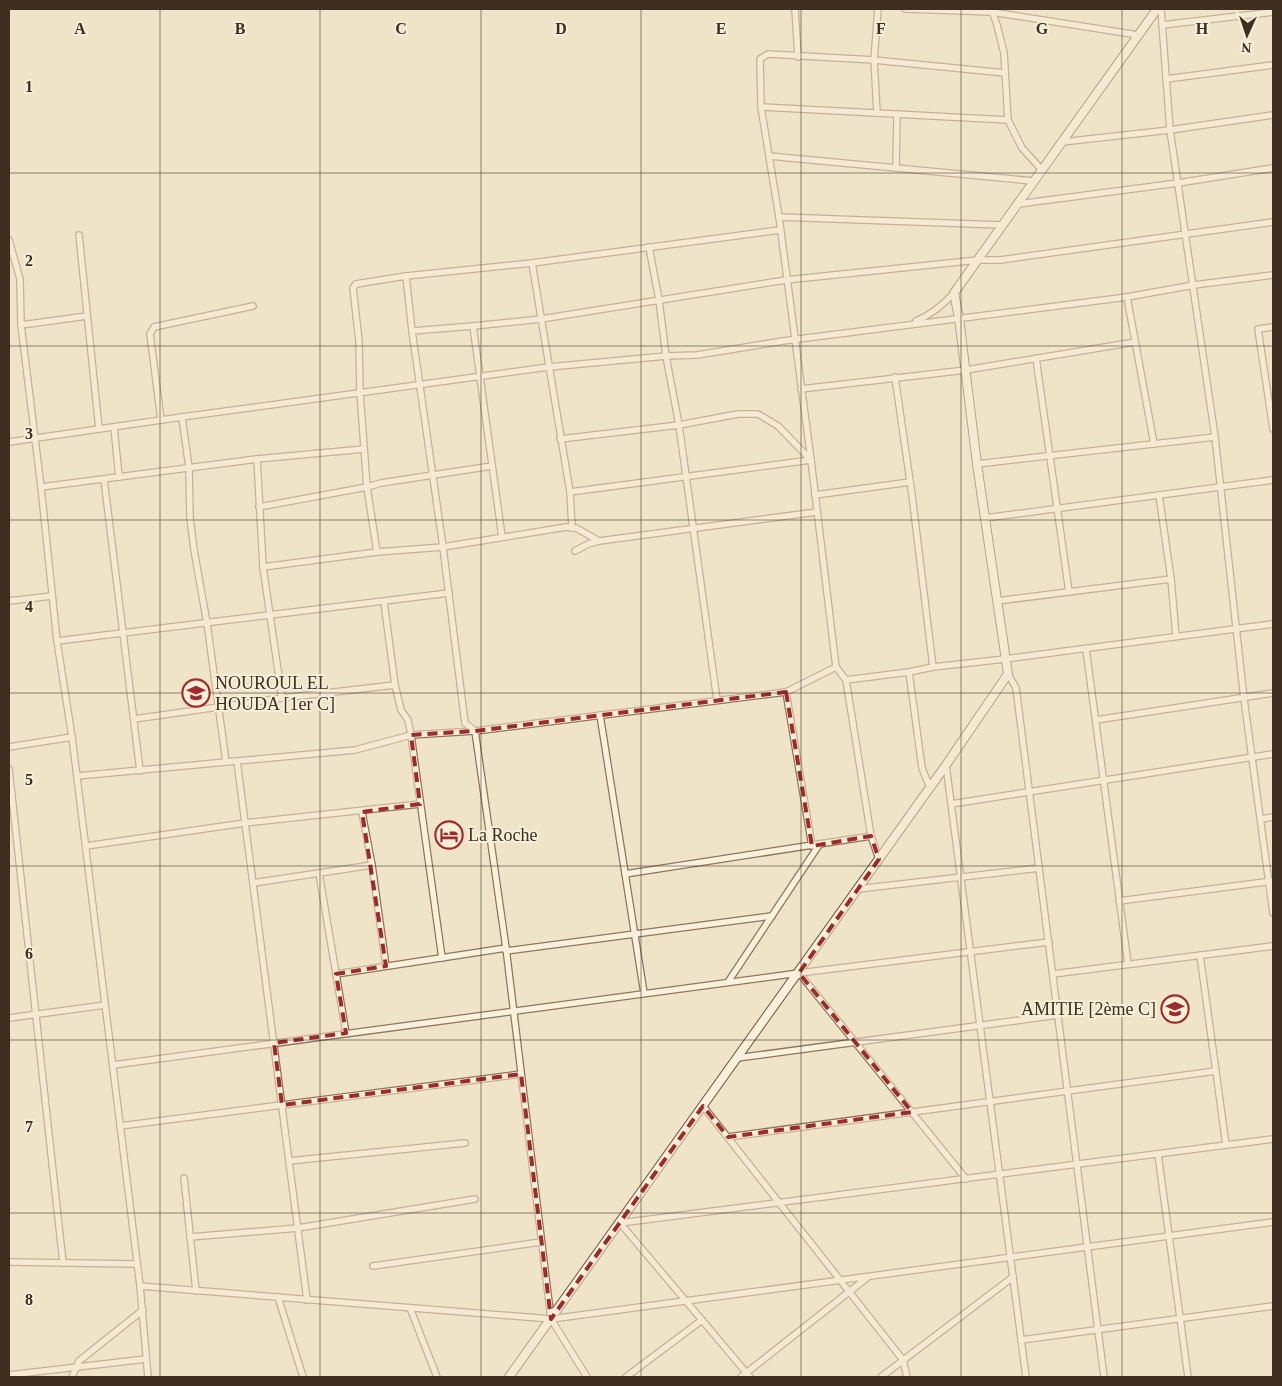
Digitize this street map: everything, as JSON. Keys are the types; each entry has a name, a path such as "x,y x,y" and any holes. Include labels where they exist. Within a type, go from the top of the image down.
{"street":[{"path":"795,9 798,57"},
{"path":"877,113 874,60 878,9"},
{"path":"905,9 991,10 1138,36"},
{"path":"907,325 926,317 941,307 954,293 1157,9"},
{"path":"1161,9 1170,130 1222,487 1244,699 1271,881 1273,912"},
{"path":"991,10 1004,53 1008,120 1022,148 1042,170"},
{"path":"1162,26 1270,11"},
{"path":"879,859 871,836 846,680 836,667 816,495 779,217 761,107 760,59 768,54 874,60 1005,73"},
{"path":"1166,79 1273,65"},
{"path":"761,107 1008,120"},
{"path":"896,168 897,114"},
{"path":"1062,142 1170,130 1273,115"},
{"path":"770,156 1033,181"},
{"path":"1018,204 1178,184 1273,168"},
{"path":"779,217 1001,225"},
{"path":"412,332 541,319 786,280 978,260 1000,260 1273,222"},
{"path":"377,552 367,488 360,392 359,340 353,288 356,284 406,276 532,263 780,230"},
{"path":"79,235 99,429"},
{"path":"9,240 20,279 21,325 41,487 57,641 72,736 86,846 143,1310 148,1377"},
{"path":"649,247 679,425 717,700"},
{"path":"532,263 570,492 572,528"},
{"path":"9,442 360,392 420,386 549,368 666,356 697,355 795,339 1127,297 1194,285 1273,275"},
{"path":"406,276 465,723 475,731 506,950 551,1319 587,1377"},
{"path":"954,293 959,318 977,464 1005,659 1008,674 1016,688 1104,1377"},
{"path":"1127,297 1154,444"},
{"path":"162,420 150,334 154,328 253,306"},
{"path":"21,325 87,316"},
{"path":"473,326 502,537"},
{"path":"1273,327 1258,329 1273,430"},
{"path":"802,389 966,370 1135,342"},
{"path":"1036,358 1069,592"},
{"path":"1265,376 1273,376"},
{"path":"896,377 933,667"},
{"path":"560,439 679,425 738,414 758,414 778,426 811,460"},
{"path":"182,417 189,468 192,534 220,708 226,762"},
{"path":"114,427 119,477"},
{"path":"977,464 1215,437"},
{"path":"41,487 257,459 364,449"},
{"path":"257,459 263,567 282,698"},
{"path":"570,492 811,460"},
{"path":"259,506 367,488 381,483 432,474 492,466"},
{"path":"104,479 140,771"},
{"path":"985,518 1273,480"},
{"path":"816,495 910,482"},
{"path":"1159,495 1171,579 1176,636"},
{"path":"575,551 599,541 818,512"},
{"path":"263,567 377,552 443,547 566,527 576,528 599,541"},
{"path":"997,601 1171,579"},
{"path":"57,641 449,593"},
{"path":"9,601 52,596"},
{"path":"384,602 395,685 401,710 408,720 411,735 442,958"},
{"path":"846,680 933,667 1273,624"},
{"path":"1086,649 1128,964"},
{"path":"77,776 354,750 411,735 475,731 786,692 836,667"},
{"path":"909,672 922,768 930,788"},
{"path":"509,1377 946,766 1008,674"},
{"path":"134,719 282,698 395,685"},
{"path":"728,982 816,846 786,692"},
{"path":"1096,720 1244,699 1273,693"},
{"path":"600,715 644,993"},
{"path":"9,747 72,736"},
{"path":"951,804 1273,754"},
{"path":"237,761 307,1300"},
{"path":"946,766 1026,1377"},
{"path":"9,769 63,1263"},
{"path":"86,846 245,823 362,812 420,804"},
{"path":"362,812 372,865 386,966"},
{"path":"1261,819 1273,817"},
{"path":"625,874 871,836"},
{"path":"253,883 372,865"},
{"path":"858,889 1039,868"},
{"path":"320,873 346,1033"},
{"path":"1120,901 1271,881"},
{"path":"336,974 442,958 772,916"},
{"path":"113,1065 644,993 1049,942"},
{"path":"1053,974 1273,946"},
{"path":"1200,955 1226,1145"},
{"path":"799,973 966,1178"},
{"path":"9,1018 105,1005"},
{"path":"737,1058 1058,1015"},
{"path":"728,1137 1216,1071"},
{"path":"120,1126 521,1074"},
{"path":"703,1106 903,1360 907,1377"},
{"path":"620,1223 1273,1139"},
{"path":"289,1161 465,1143"},
{"path":"1158,1154 1188,1377"},
{"path":"184,1178 196,1291"},
{"path":"190,1237 298,1228 475,1199"},
{"path":"140,1286 551,1319 1273,1222"},
{"path":"620,1223 748,1375"},
{"path":"373,1266 541,1242"},
{"path":"9,1262 137,1264"},
{"path":"740,1377 748,1375 868,1277"},
{"path":"881,1377 1013,1277"},
{"path":"278,1297 303,1377"},
{"path":"1021,1340 1273,1306"},
{"path":"410,1308 437,1377"},
{"path":"72,1377 79,1361 143,1310"},
{"path":"626,1377 702,1320"},
{"path":"9,1374 146,1359"}],"highlighted area":[{"path":"786,692 812,846 871,836 879,859 799,973 912,1112 728,1137 703,1106 551,1319 521,1074 282,1105 274,1043 346,1033 336,974 386,966 362,812 420,804 411,735 475,731"}],"place":[{"name":"NOUROUL EL HOUDA [1er C]","path":"196,693"},
{"name":"La Roche","path":"449,835"},
{"name":"AMITIE [2ème C]","path":"1175,1009"}]}
